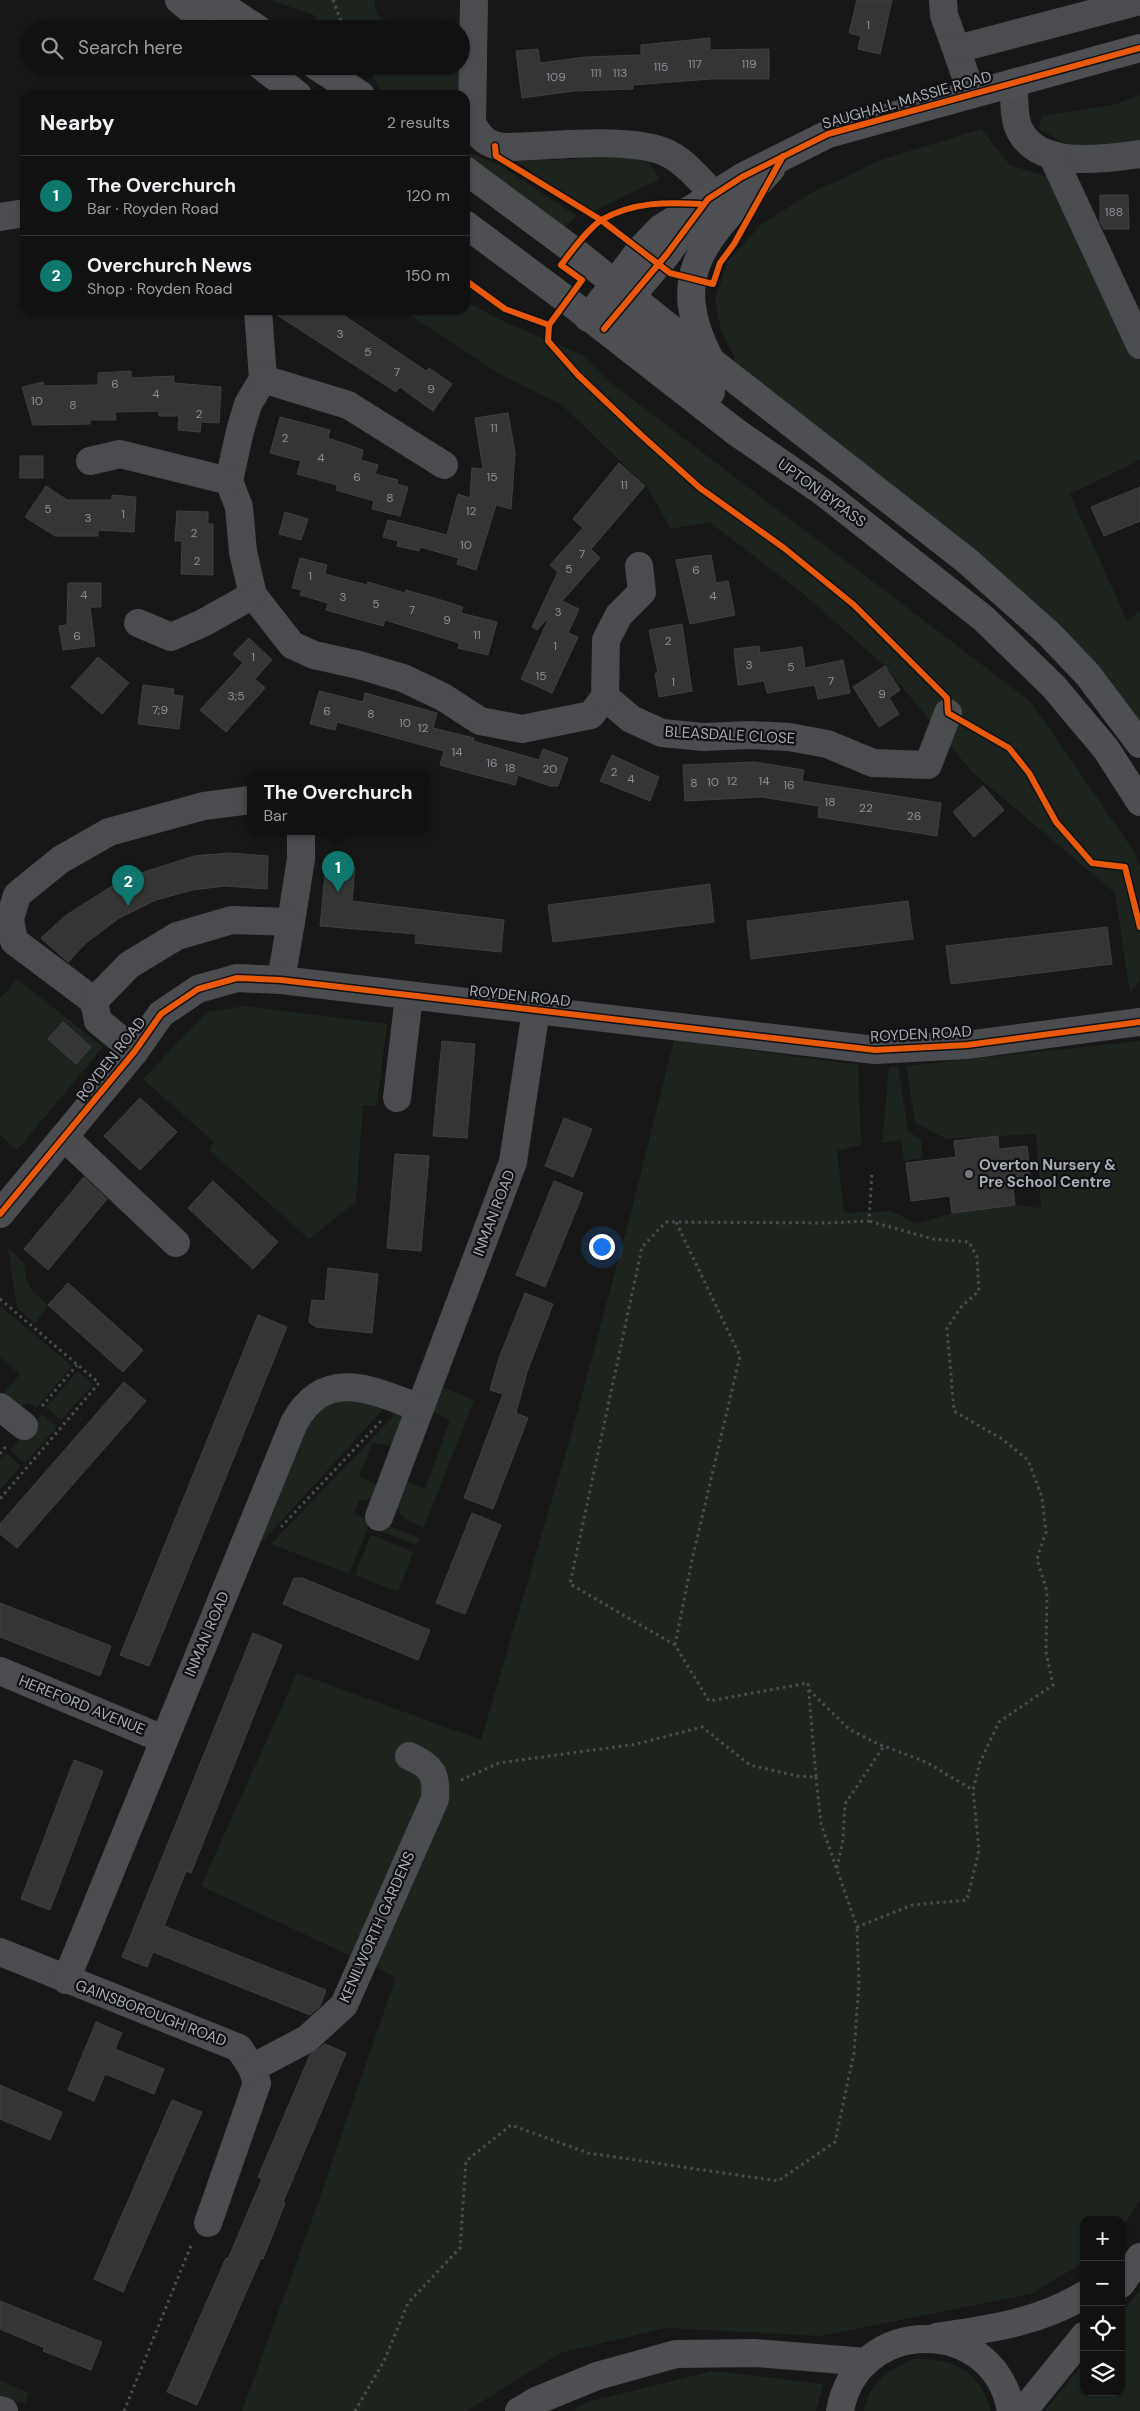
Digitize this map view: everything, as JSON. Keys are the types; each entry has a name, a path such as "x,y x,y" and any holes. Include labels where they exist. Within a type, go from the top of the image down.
{"main road":[{"path":"179,0 203,20"},
{"path":"214,0 244,20"},
{"name":"SAUGHALL MASSIE ROAD","path":"611,308 667,254 711,197 742,177 783,156 828,134 1140,48"},
{"path":"273,75 292,90"},
{"path":"330,75 353,90"},
{"path":"710,361 697,335 690,307 690,278 703,249 718,229 783,156"},
{"path":"470,174 574,250 611,308"},
{"path":"470,227 611,308 710,361 966,560 1050,634 1088,675 1140,744"},
{"name":"UPTON BYPASS","path":"611,308 660,346 823,492 983,618 1047,680 1106,749 1140,802"},
{"path":"1125,2262 1140,2248"},
{"path":"1125,2278 1140,2257"},
{"path":"840,2411 842,2399 851,2379 866,2362 884,2348 905,2340 1001,2328 1038,2317 1080,2297"},
{"path":"928,2338 954,2343 978,2355 997,2375 1009,2399 1011,2411"},
{"path":"1024,2411 1080,2341"},
{"path":"519,2411 536,2401 597,2376 676,2354 755,2352 866,2362"}],"street":[{"path":"474,0 472,123 478,136 495,146 600,144 646,146 668,153 685,166 711,197"},
{"path":"943,0 944,15 972,94"},
{"path":"957,49 1077,9 1140,1"},
{"name":"SAUGHALL MASSIE ROAD","path":"1014,82 1018,128 1036,150 1052,155 1081,159 1140,154"},
{"path":"1052,155 1140,345"},
{"path":"0,217 20,214"},
{"path":"258,315 263,379 248,404 240,430 229,481 238,507 242,552 253,595 292,645 314,655 359,665 403,678 443,697 480,721 522,729 591,716 605,696 606,640 619,616 642,592 639,566"},
{"path":"263,379 348,405 444,465"},
{"path":"90,462 120,454 229,481"},
{"path":"138,623 171,637 204,623 253,595"},
{"name":"BLEASDALE CLOSE","path":"605,696 630,719 662,733 704,736 788,736 827,744 874,764 928,765 948,713"},
{"path":"135,1051 98,1021 94,1001 14,941 10,919 17,895 60,860 108,832 204,806 247,800"},
{"path":"281,980 301,859 301,835"},
{"path":"94,1001 129,965 177,936 232,920 291,922"},
{"name":"ROYDEN ROAD","path":"0,1214 135,1051 161,1014 198,989 237,978 281,980 874,1050 967,1045 1140,1022"},
{"path":"397,1098 409,996"},
{"name":"INMAN ROAD","path":"379,1517 513,1162 536,1010"},
{"path":"64,1137 176,1243"},
{"name":"INMAN ROAD","path":"66,1980 163,1739 303,1407 319,1394 344,1386 394,1398 420,1408"},
{"path":"0,1407 24,1426"},
{"name":"HEREFORD AVENUE","path":"0,1671 163,1739"},
{"path":"410,1756 424,1762 433,1774 436,1791"},
{"name":"KENILWORTH GARDENS","path":"252,2068 307,2039 344,2005 435,1799 436,1791"},
{"name":"GAINSBOROUGH ROAD","path":"0,1952 239,2048 252,2068 257,2083 208,2223"},
{"path":"0,2410 4,2411"}],"path":[{"path":"333,0 341,20"},
{"path":"870,1221 872,1172"},
{"path":"355,2411 384,2360 408,2303 460,2248 466,2161 511,2125 588,2153 778,2181 834,2142 854,2053 859,1984 857,1928 821,1824 808,1683 709,1701 675,1645 570,1584 642,1247 666,1222 828,1223 870,1221 932,1239 968,1242 977,1257 979,1291 962,1306 947,1328 954,1411 1002,1439 1028,1460 1042,1497 1046,1532 1037,1559 1047,1591 1046,1652 1053,1685 999,1722 980,1762 973,1790 979,1850 966,1900 912,1904 857,1928"},
{"path":"675,1645 692,1560 740,1356 676,1222"},
{"path":"0,1299 99,1383 0,1499"},
{"path":"246,1539 264,1545 386,1416 394,1398"},
{"path":"808,1690 849,1729 884,1746 926,1762 973,1790"},
{"path":"436,1791 499,1763 637,1744 702,1727 750,1765 797,1776 816,1777"},
{"path":"837,1868 844,1840 845,1804 884,1746"},
{"path":"124,2411 193,2241 208,2223"}],"shaded area":[{"path":"269,0 374,0 377,15 386,20 317,20 314,15"},
{"path":"372,75 460,75 461,90 380,90"},
{"path":"1140,95 1140,147 1107,149 1067,144 1039,129 1042,116 1113,105"},
{"path":"981,129 1010,165 1058,180 1140,361 1140,460 1070,494 1127,621 1140,611 1140,729 732,365 735,357 721,331 715,300 728,260 762,224 811,193 881,160"},
{"path":"470,153 498,164 577,216 564,228 470,157"},
{"path":"631,157 649,163 660,179 592,212 516,161"},
{"path":"470,304 503,321 582,355 608,381 1030,701 1133,850 1140,867 1140,980 1130,994 1115,893 972,772 885,666 799,590 709,522 671,529 647,487 561,404 498,373 410,315 470,315"},
{"path":"17,979 103,1047 17,1150 0,1135 0,999"},
{"path":"245,1006 387,1024 377,1106 363,1105 356,1202 309,1239 209,1150 214,1142 143,1079 207,1012"},
{"path":"674,1040 858,1065 861,1145 837,1151 844,1213 892,1211 916,1224 952,1213 1015,1205 1041,1208 1036,1134 946,1139 915,1122 906,1066 1140,1041 1140,2201 1125,2222 1125,2216 1080,2216 1080,2264 1031,2294 821,2336 666,2328 560,2353 467,2411 242,2411 312,2220 396,1977 201,1886 297,1673 481,1740 573,1428 631,1213"},
{"path":"898,1066 908,1131 921,1140 922,1158 904,1161 901,1140 882,1143 889,1068"},
{"path":"8,1248 24,1263 26,1278 32,1291 48,1305 35,1323 17,1308"},
{"path":"0,1306 72,1366 36,1408 29,1403 15,1408 0,1398 20,1374 0,1357"},
{"path":"78,1371 93,1384 61,1420 46,1407"},
{"path":"437,1385 474,1400 424,1527 405,1519 395,1506 401,1479 425,1489 450,1420 430,1410"},
{"path":"349,1394 385,1407 263,1541 258,1538 315,1408"},
{"path":"393,1410 403,1417 396,1446 373,1443 359,1476 382,1487 372,1497 359,1500 354,1514 371,1521 349,1574 271,1544 392,1418"},
{"path":"42,1414 57,1427 25,1463 10,1450"},
{"path":"6,1453 21,1466 0,1490 0,1459"},
{"path":"376,1521 420,1538 417,1545 373,1529"},
{"path":"371,1535 413,1552 398,1592 355,1575"},
{"path":"1140,2290 1140,2411 1045,2411 1080,2367 1080,2396 1125,2396 1125,2309"},
{"path":"913,2359 941,2361 963,2369 980,2385 991,2411 864,2411 870,2392 881,2378 896,2367"},
{"path":"713,2371 823,2384 816,2411 571,2411 588,2402"},
{"path":"0,2380 29,2393 25,2403 0,2400"}],"building":[{"path":"857,0 892,0 880,54 858,49 861,36 849,33"},
{"path":"710,38 710,50 769,49 769,79 711,79 633,85 633,89 574,91 522,98 516,51 538,49 540,63 586,57 641,55 641,45"},
{"path":"1100,195 1128,195 1129,229 1104,229 1100,222"},
{"path":"277,315 343,315 426,371 429,368 452,384 433,411 400,387 396,392"},
{"path":"131,371 131,378 174,376 174,383 221,387 219,423 201,422 200,432 178,430 179,416 159,416 159,411 115,412 116,420 90,420 90,424 33,425 22,387 43,382 44,386 98,385 98,373"},
{"path":"508,413 515,453 511,509 496,505 476,570 457,564 459,558 420,547 419,551 397,546 398,541 383,537 388,520 447,535 458,494 470,498 472,468 483,469 475,418"},
{"path":"280,417 330,430 328,438 363,450 361,460 378,465 375,474 398,480 397,484 408,487 400,516 372,509 374,501 336,490 337,485 297,474 301,461 270,453"},
{"path":"20,456 43,456 43,478 20,478"},
{"path":"619,463 645,486 591,549 600,558 562,601 579,609 568,633 578,637 552,693 521,679 548,620 537,630 532,627 558,572 550,565 583,528 573,519"},
{"path":"46,486 67,500 112,500 112,495 136,497 134,532 98,530 98,536 55,536 25,517"},
{"path":"1140,487 1140,521 1104,536 1091,507"},
{"path":"177,511 208,512 208,524 213,524 213,575 181,574 182,541 175,541"},
{"path":"285,512 308,519 301,540 279,534"},
{"path":"711,555 716,583 728,581 735,615 690,624 676,560"},
{"path":"300,558 327,565 325,574 367,585 368,582 405,593 406,590 463,607 461,613 497,622 488,655 458,648 459,643 385,620 383,626 326,610 328,603 300,595 302,590 292,588"},
{"path":"68,583 101,583 101,607 90,607 95,646 63,650 59,626 67,625"},
{"path":"682,624 692,691 659,697 655,674 658,673 649,630"},
{"path":"249,638 272,660 255,679 265,688 226,732 200,710 243,663 233,654"},
{"path":"759,646 760,653 802,647 805,668 843,660 850,693 818,699 815,685 767,693 764,681 738,685 734,649"},
{"path":"98,657 129,683 102,714 71,687"},
{"path":"885,666 900,690 889,698 899,714 879,727 853,687"},
{"path":"143,685 174,689 173,695 183,696 179,729 138,724"},
{"path":"319,691 363,702 365,693 437,713 433,728 474,738 473,741 539,760 543,749 568,758 558,786 550,786 518,775 515,785 465,772 440,765 444,751 337,722 335,730 310,724"},
{"path":"612,755 659,777 650,801 600,781"},
{"path":"754,762 804,770 802,781 941,803 937,836 818,817 819,806 761,797 685,801 683,765"},
{"path":"983,786 1004,810 974,837 953,812"},
{"path":"229,853 268,856 267,889 225,886 192,890 156,900 119,918 86,943 68,962 41,938 65,916 123,879 194,856"},
{"path":"326,865 355,867 352,901 504,920 501,952 415,943 416,934 320,926"},
{"path":"710,884 714,922 553,942 548,905"},
{"path":"908,901 913,939 751,959 747,921"},
{"path":"1107,927 1112,964 951,984 946,946"},
{"path":"63,1022 91,1047 76,1064 48,1039"},
{"path":"442,1041 475,1044 467,1138 433,1136"},
{"path":"140,1098 177,1132 140,1170 104,1136"},
{"path":"564,1118 592,1129 573,1177 545,1166"},
{"name":"Overton Nursery & Pre School Centre","path":"998,1136 999,1149 1027,1146 1031,1184 1013,1186 1015,1205 952,1213 950,1196 911,1201 906,1163 956,1157 954,1141"},
{"path":"395,1154 429,1156 421,1251 387,1248"},
{"path":"84,1177 107,1199 48,1270 24,1249"},
{"path":"213,1181 278,1242 253,1269 188,1208"},
{"path":"554,1181 583,1193 545,1287 516,1275"},
{"path":"328,1268 378,1274 372,1333 316,1327 309,1322 312,1300 325,1301"},
{"path":"68,1283 143,1350 123,1372 48,1305"},
{"path":"525,1293 553,1304 527,1372 516,1413 528,1418 493,1509 464,1498 503,1394 490,1390 499,1358"},
{"path":"258,1315 287,1327 149,1666 120,1655"},
{"path":"124,1382 146,1401 17,1548 0,1534 0,1524"},
{"path":"472,1513 501,1525 465,1614 436,1603"},
{"path":"294,1578 302,1578 430,1630 418,1660 283,1604"},
{"path":"0,1603 111,1646 100,1676 0,1637"},
{"path":"253,1633 282,1645 191,1873 186,1871 164,1926 326,1990 320,2006 310,2015 153,1952 147,1967 122,1957"},
{"path":"74,1760 103,1771 50,1910 21,1899"},
{"path":"96,2022 122,2033 115,2049 164,2069 154,2094 105,2074 94,2101 68,2090"},
{"path":"325,2044 346,2053 283,2202 285,2203 263,2259 261,2258 197,2405 167,2392 226,2258 228,2259 262,2179 258,2177 310,2055"},
{"path":"0,2085 62,2112 50,2140 0,2119"},
{"path":"172,2100 202,2112 123,2292 94,2279"},
{"path":"0,2301 102,2342 91,2370 43,2351 45,2348 0,2329"}],"cycle path":[{"path":"604,329 667,254 708,199 742,177 828,134 1140,48"},
{"path":"495,146 496,156 601,220 670,273 713,284 720,263 734,244 783,156"},
{"path":"470,284 505,309 549,325 582,280 561,265 580,240 598,223 615,213 638,206 663,203 700,204"},
{"path":"549,325 548,341 578,375 641,435 700,488 784,548 854,605 947,698 948,713 1009,748 1029,773 1056,822 1092,863 1125,867 1140,927"},
{"path":"0,1214 135,1051 161,1014 198,989 237,978 281,980 875,1050 967,1045 1140,1022"}],"place":[{"name":"The Overchurch","path":"338,892"},
{"name":"Overchurch News","path":"128,906"},
{"name":"Overton Nursery & Pre School Centre","path":"969,1174"}]}
